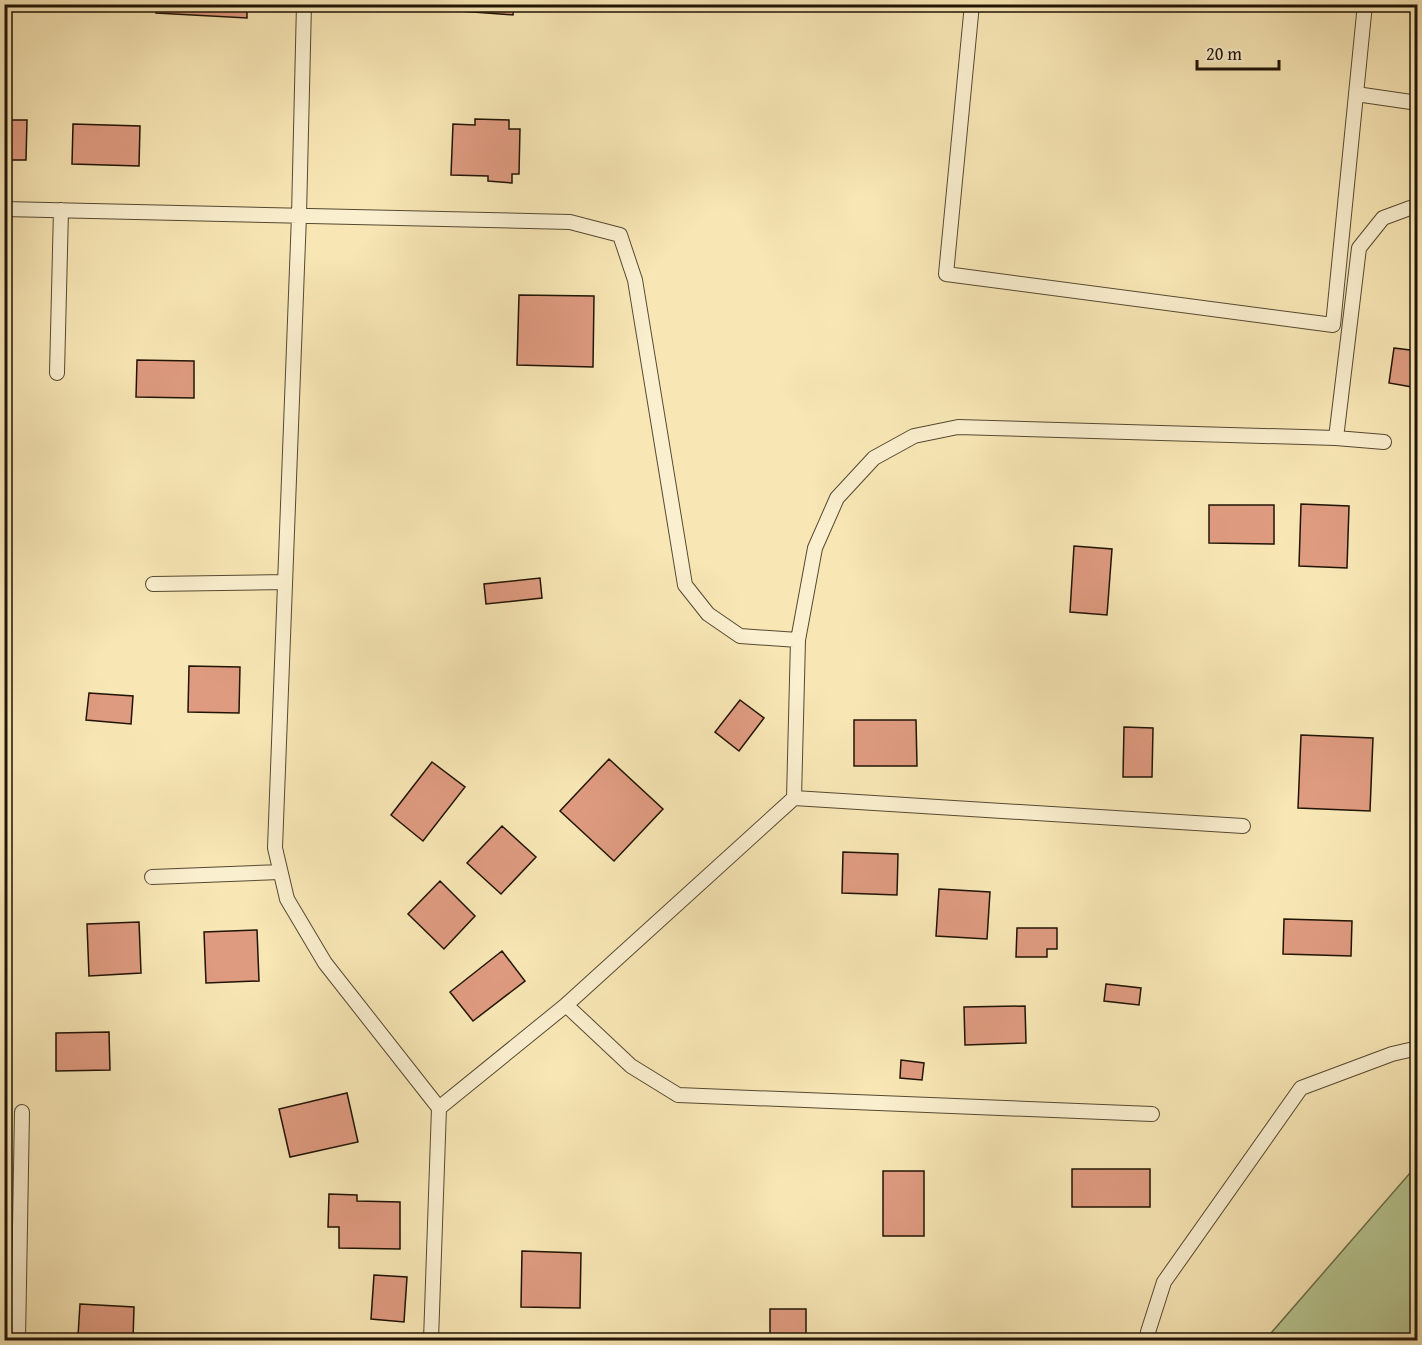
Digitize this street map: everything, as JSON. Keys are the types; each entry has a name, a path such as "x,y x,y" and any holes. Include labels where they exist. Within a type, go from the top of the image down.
{"lane":[{"path":"304,4 274,848 287,899 325,963 439,1108 431,1341"},
{"path":"972,4 946,274 1333,325 1365,4"},
{"path":"1356,94 1418,103"},
{"path":"1336,438 1359,248 1383,218 1410,208 1418,209"},
{"path":"4,209 570,222 620,236 634,280 685,585 708,614 740,636 798,640"},
{"path":"57,373 61,210"},
{"path":"794,798 798,640 815,548 837,498 874,458 914,436 958,427 1384,441"},
{"path":"153,584 285,582"},
{"path":"439,1108 566,1005 794,798 1243,826"},
{"path":"152,877 280,872"},
{"path":"566,1005 631,1066 678,1095 1152,1114"},
{"path":"1149,1341 1148,1332 1164,1282 1301,1088 1392,1054 1418,1048"},
{"path":"18,1341 22,1112"}],"green space":[{"path":"1417,1165 1417,1340 1265,1340"}],"building":[{"path":"156,4 247,4 247,18 156,13"},
{"path":"461,4 514,4 513,15 460,11"},
{"path":"475,119 509,120 509,129 520,129 519,174 512,174 512,183 488,181 488,176 451,175 453,124 475,125"},
{"path":"4,120 27,120 26,160 4,160"},
{"path":"73,124 140,126 139,166 72,164"},
{"path":"519,295 594,296 593,367 517,365"},
{"path":"1394,348 1418,351 1418,388 1389,383"},
{"path":"137,360 194,361 194,398 136,397"},
{"path":"1301,504 1349,506 1347,568 1299,566"},
{"path":"1209,505 1274,505 1274,544 1209,543"},
{"path":"1074,546 1112,549 1107,615 1070,612"},
{"path":"540,578 542,598 486,604 484,584"},
{"path":"189,666 240,667 239,713 188,712"},
{"path":"89,693 133,696 131,724 86,720"},
{"path":"740,700 764,718 739,751 715,732"},
{"path":"854,720 916,720 917,766 854,766"},
{"path":"1124,727 1153,728 1152,777 1123,777"},
{"path":"1301,735 1373,738 1370,811 1298,808"},
{"path":"609,759 663,809 614,861 560,811"},
{"path":"432,762 465,787 423,841 391,815"},
{"path":"502,826 536,857 501,894 467,863"},
{"path":"843,852 898,854 897,895 842,893"},
{"path":"440,881 475,916 444,949 408,914"},
{"path":"939,889 990,892 987,939 936,936"},
{"path":"1284,919 1352,921 1351,956 1283,954"},
{"path":"139,922 141,973 89,976 87,924"},
{"path":"1017,928 1057,928 1057,949 1047,949 1047,957 1016,957"},
{"path":"257,930 259,981 206,983 204,932"},
{"path":"502,951 525,981 473,1021 450,992"},
{"path":"1106,984 1141,988 1139,1005 1104,1001"},
{"path":"1025,1006 1026,1043 965,1045 964,1007"},
{"path":"109,1032 110,1070 56,1071 56,1033"},
{"path":"901,1060 924,1063 922,1080 900,1078"},
{"path":"347,1093 358,1142 290,1157 279,1109"},
{"path":"1072,1169 1150,1169 1150,1207 1072,1207"},
{"path":"883,1171 924,1171 924,1236 883,1236"},
{"path":"329,1194 357,1195 357,1201 400,1202 400,1249 339,1248 339,1227 328,1227"},
{"path":"522,1251 581,1253 580,1308 521,1307"},
{"path":"374,1275 407,1277 404,1322 371,1319"},
{"path":"80,1304 134,1307 133,1339 78,1336"},
{"path":"770,1309 806,1309 806,1340 770,1340"}]}
